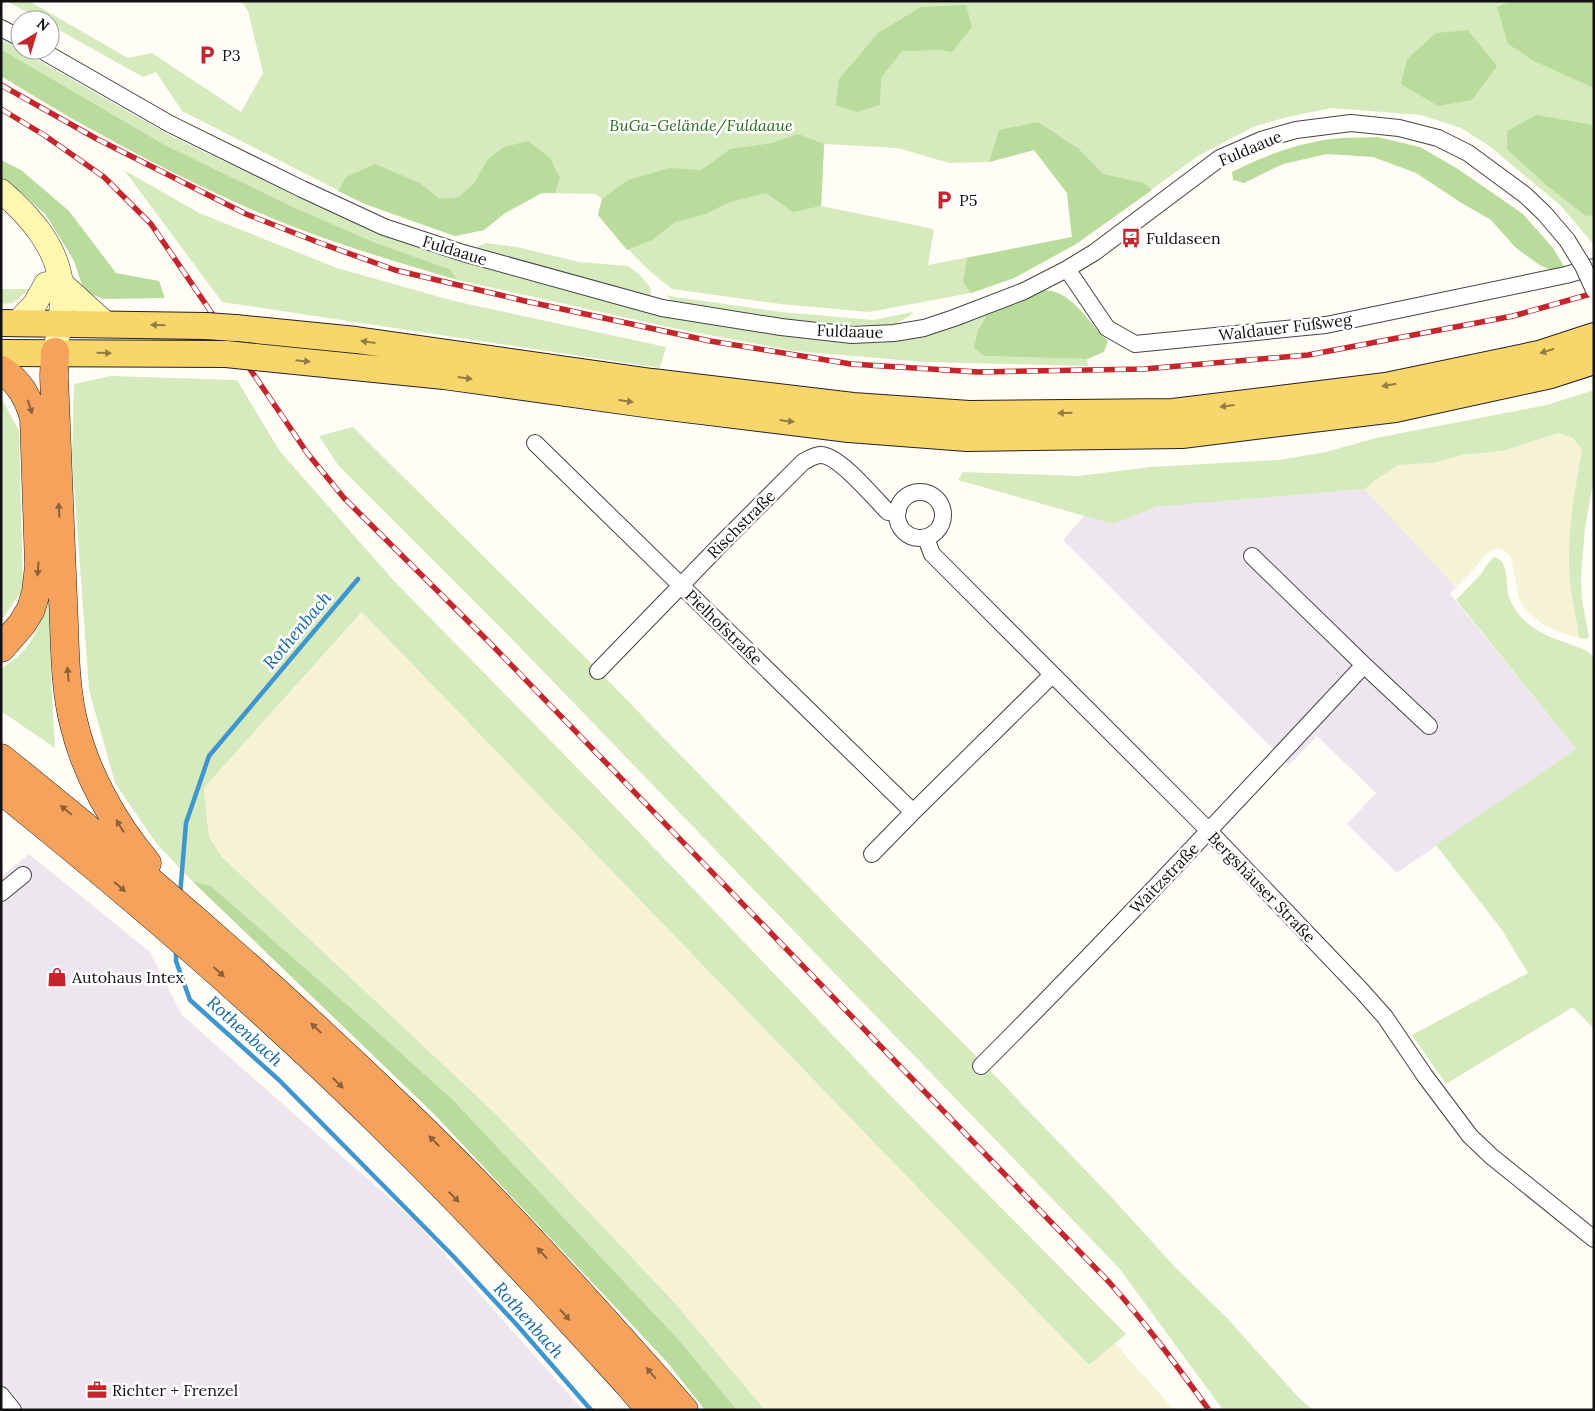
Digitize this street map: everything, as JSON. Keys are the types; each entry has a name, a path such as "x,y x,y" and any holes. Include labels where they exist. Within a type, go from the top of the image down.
{"highway":[{"path":"55,352 54,376 67,675 73,722 83,756 112,814 179,913 297,1044 476,1219 650,1410"},
{"path":"1,370 16,381 29,400 34,418 39,566 36,592 31,609 13,636 1,648"},
{"path":"1,758 104,841 179,913 312,1024 416,1122 606,1321 684,1410"},
{"path":"1,790 89,860 179,913"}],"main road":[{"path":"10,323 235,328 356,340 652,382 843,405 969,414 1173,412 1376,387 1539,354 1594,336"},
{"path":"1,353 226,354 255,356 444,376 652,405 849,429 967,438 1182,435 1366,413 1395,409 1551,375 1594,361"}],"street":[{"name":"Fuldaaue","path":"58,60 170,124 384,227 463,254 662,308 780,327 852,335 924,328 954,318 1024,292 1067,269 1095,252 1220,158 1261,140 1296,130 1351,124 1399,128 1438,138 1468,153 1525,195 1544,213 1567,240 1583,266 1594,290"},
{"path":"10,198 54,284 55,352"},
{"name":"Waldauer Fußweg","path":"1067,269 1107,328 1135,344 1326,325 1566,275 1594,267"},
{"path":"10,323 35,304 54,284"},
{"path":"54,284 106,324"},
{"name":"Pielhofstraße","path":"535,443 913,812"},
{"name":"Rischstraße","path":"598,671 803,462 812,457 821,455 831,457 841,463 888,512 898,511"},
{"path":"922,492 934,497 942,509 943,517 939,528 934,534 926,538 917,538 904,532 898,521 898,511 901,502 907,497 914,493 922,492"},
{"name":"Bergshäuser Straße","path":"926,538 932,554 1209,831 1361,990 1385,1017 1425,1076 1470,1136 1491,1156 1594,1239"},
{"path":"1252,556 1429,726"},
{"name":"Waitzstraße","path":"981,1066 1209,831 1364,665"},
{"path":"872,854 1052,675"},
{"path":"1,893 23,875"},
{"path":"1,1395 14,1410"}],"shaded area":[{"path":"1559,433 1573,438 1582,450 1577,478 1570,554 1571,588 1579,638 1542,624 1525,609 1519,599 1511,557 1504,550 1496,548 1485,555 1456,587 1365,489 1398,465 1432,463 1463,455 1502,451"},
{"path":"1365,489 1456,587 1450,594 1576,749 1397,873 1347,824 1376,793 1317,736 1289,765 1063,540 1084,516 1156,507"},
{"path":"363,612 1089,1364 1115,1343 1174,1410 765,1410 673,1301 498,1116 222,857 209,837 204,788"},
{"path":"29,854 150,952 182,1015 414,1220 583,1410 1,1410 1,877"}],"green space":[{"name":"BuGa-Gelände/Fuldaaue","path":"7,1 29,1 45,10 23,10"},
{"name":"BuGa-Gelände/Fuldaaue","path":"241,1 1594,1 1594,245 1561,206 1488,145 1461,128 1421,115 1332,108 1287,117 1253,127 1198,156 1076,244 1014,278 971,293 869,312 781,304 672,289 661,281 624,245 598,215 602,199 595,194 542,193 505,213 484,230 455,236 365,204 182,111 156,72 143,77 60,31 60,19 128,58 152,53 241,112 263,73 248,11","holes":["824,144 898,148 949,163 989,162 1034,150 1067,193 1072,237 928,265 934,229 821,206"]},
{"path":"1511,1 1594,1 1594,88 1534,61 1508,44 1497,7"},
{"path":"966,5 972,27 952,52 938,50 902,51 881,78 880,105 857,112 836,105 839,79 878,33 921,7"},
{"path":"1468,30 1497,66 1472,100 1438,106 1401,84 1407,59 1436,33"},
{"path":"1,39 10,44 10,54 1,49"},
{"path":"1,49 10,54 10,60 20,60 165,145 291,206 376,243 449,269 458,280 298,229 246,207 136,153 75,120 1,76"},
{"path":"20,60 38,60 171,136 296,196 380,233 458,261 666,316 850,342 894,341 924,336 987,315 978,330 984,356 1087,359 1088,366 924,362 795,351 668,327 458,280 448,269 376,243 291,206 165,145"},
{"path":"1536,115 1594,125 1594,215 1586,216 1546,185 1507,149 1507,131"},
{"path":"1038,122 1079,149 1103,174 1144,183 1152,190 1076,244 1014,278 971,293 963,282 967,258 1072,237 1067,193 1034,150 989,162 999,130"},
{"path":"798,134 824,144 821,206 793,212 766,193 730,202 703,215 675,222 652,240 627,250 598,215 602,199 628,180 670,168 701,170 730,149 772,143"},
{"path":"1377,137 1420,147 1458,169 1523,214 1553,248 1565,268 1552,271 1538,264 1515,247 1491,220 1416,173 1373,157 1327,154 1283,164 1244,183 1233,180 1232,172 1292,147 1331,139"},
{"path":"528,141 550,158 560,178 555,193 542,193 505,213 484,230 455,236 365,204 338,191 346,177 375,164 420,183 439,199 459,197 475,182 488,159 504,147"},
{"path":"1,160 21,170 69,211 116,273 159,281 165,298 103,299 84,291 74,261 46,215 21,192 1,179"},
{"path":"124,170 199,213 337,268 454,301 666,347 660,368 222,302"},
{"path":"486,243 517,247 579,262 628,266 639,274 650,287 651,294 650,296 476,250 476,247"},
{"path":"1,289 30,289 13,303 1,304"},
{"path":"1042,290 1053,291 1063,295 1079,308 1108,341 1104,352 1087,359 984,356 974,348 978,330 987,315"},
{"path":"667,295 781,312 873,320 913,312 910,316 895,324 852,328 672,302"},
{"path":"111,376 237,380 279,450 394,581 595,786 889,1094 1126,1334 1089,1365 362,612 204,788 209,837 222,857 498,1116 673,1301 765,1410 737,1410 679,1340 453,1100 211,886 192,881 156,843 115,783 89,690 72,457 74,384"},
{"path":"1594,390 1594,477 1585,528 1581,577 1582,601 1589,637 1586,639 1579,638 1569,572 1571,519 1582,450 1573,438 1559,433 1502,451 1463,455 1432,463 1398,465 1365,489 1156,507 1113,524 958,480 963,472 1078,476 1151,467 1278,460 1326,452 1376,438 1547,405"},
{"path":"1,397 19,431 23,589 1,621"},
{"path":"353,427 584,656 976,1056 1116,1202 1175,1267 1227,1318 1299,1398 1313,1410 1223,1410 1119,1268 511,638 338,465 319,436"},
{"path":"1494,557 1503,563 1511,603 1524,621 1540,632 1587,651 1594,658 1594,1029 1573,1007 1446,1084 1412,1035 1528,973 1502,930 1436,845 1576,749 1456,600 1481,574"},
{"path":"50,586 51,679 55,748 1,711 1,669 13,661 30,643 40,623"},
{"path":"192,881 211,886 453,1100 679,1340 737,1410 705,1410 667,1362 434,1114"}],"waterway":[{"name":"Rothenbach","path":"180,895 186,823 209,756 358,579"},
{"name":"Rothenbach","path":"176,950 176,961 190,1000 279,1080 454,1257 517,1325 591,1410"}],"railway":[{"path":"1,85 97,139 246,214 395,270 525,301 710,341 851,364 978,372 1144,369 1308,355 1513,316 1594,293"},
{"path":"1,109 44,135 104,177 151,224 308,454 344,498 490,643 1109,1282 1148,1328 1209,1410"}],"place":[{"name":"P3","path":"207,55"},
{"name":"P5","path":"944,200"},
{"name":"Fuldaseen","path":"1131,238"},
{"name":"Autohaus Intex","path":"57,977"},
{"name":"Richter + Frenzel","path":"97,1390"}]}
